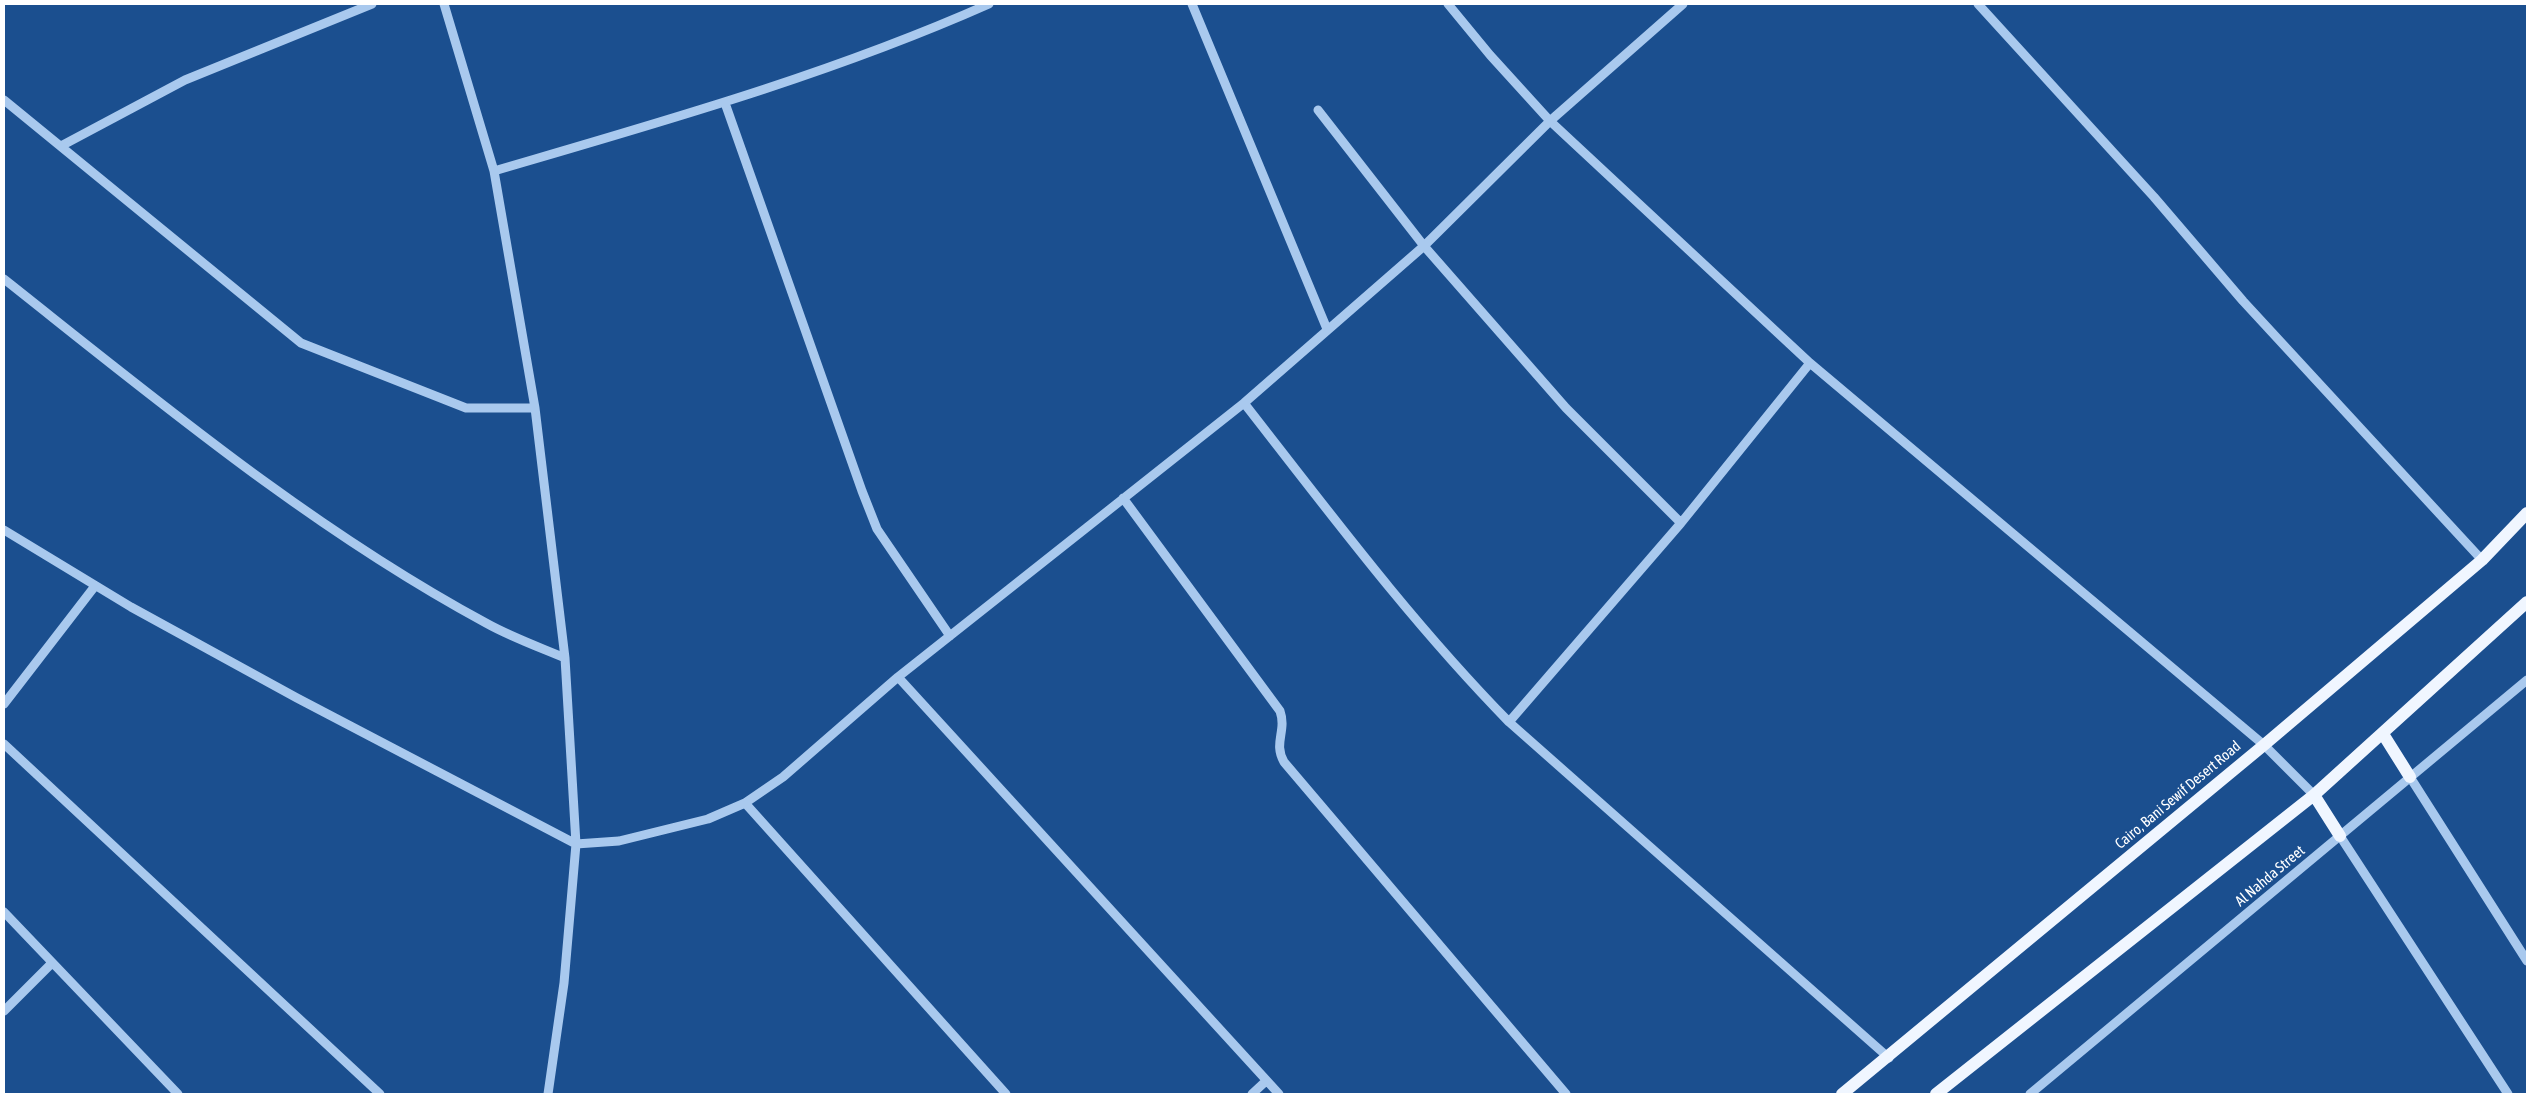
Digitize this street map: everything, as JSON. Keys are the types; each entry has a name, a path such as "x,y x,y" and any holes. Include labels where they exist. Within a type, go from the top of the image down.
{"main road":[{"name":"Cairo, Bani Sewif Desert Road","path":"1842,1094 1888,1058 2264,745 2482,560 2527,513"},
{"path":"1936,1094 2314,795 2527,602"},
{"path":"2383,734 2410,777"},
{"path":"2314,795 2340,836"}],"street":[{"path":"61,146 185,80 372,4"},
{"path":"444,4 494,171 535,408 566,658 576,844 564,983 548,1094"},
{"path":"494,171 725,103 796,80 990,4"},
{"path":"1192,4 1327,329"},
{"path":"4,530 131,608 297,698 576,844 619,841 708,819 745,804 783,777 898,677 1244,403 1424,246 1550,121 1683,4"},
{"path":"1978,4 2154,198 2243,301 2482,560"},
{"path":"1454,6 1490,55 1550,121 1810,364 2264,745 2314,795"},
{"path":"4,100 301,343 466,408 535,408"},
{"path":"725,103 862,491 878,529 950,636"},
{"path":"1318,110 1424,246 1566,408 1681,523"},
{"path":"4,279 273,486 383,562 487,624 566,658"},
{"path":"1509,722 1681,523 1810,364"},
{"path":"1244,403 1408,612 1458,670 1509,722 1888,1058"},
{"path":"1123,498 1280,711 1283,719 1278,747 1284,762 1566,1094"},
{"path":"4,704 95,586"},
{"path":"898,677 1279,1094"},
{"name":"Al Nahda Street","path":"2030,1094 2527,680"},
{"path":"4,744 380,1094"},
{"path":"2410,777 2527,961"},
{"path":"745,804 1006,1094"},
{"path":"2340,836 2508,1094"},
{"path":"4,912 51,964 178,1094"},
{"path":"4,1011 51,964"},
{"path":"1252,1094 1266,1080"}]}
